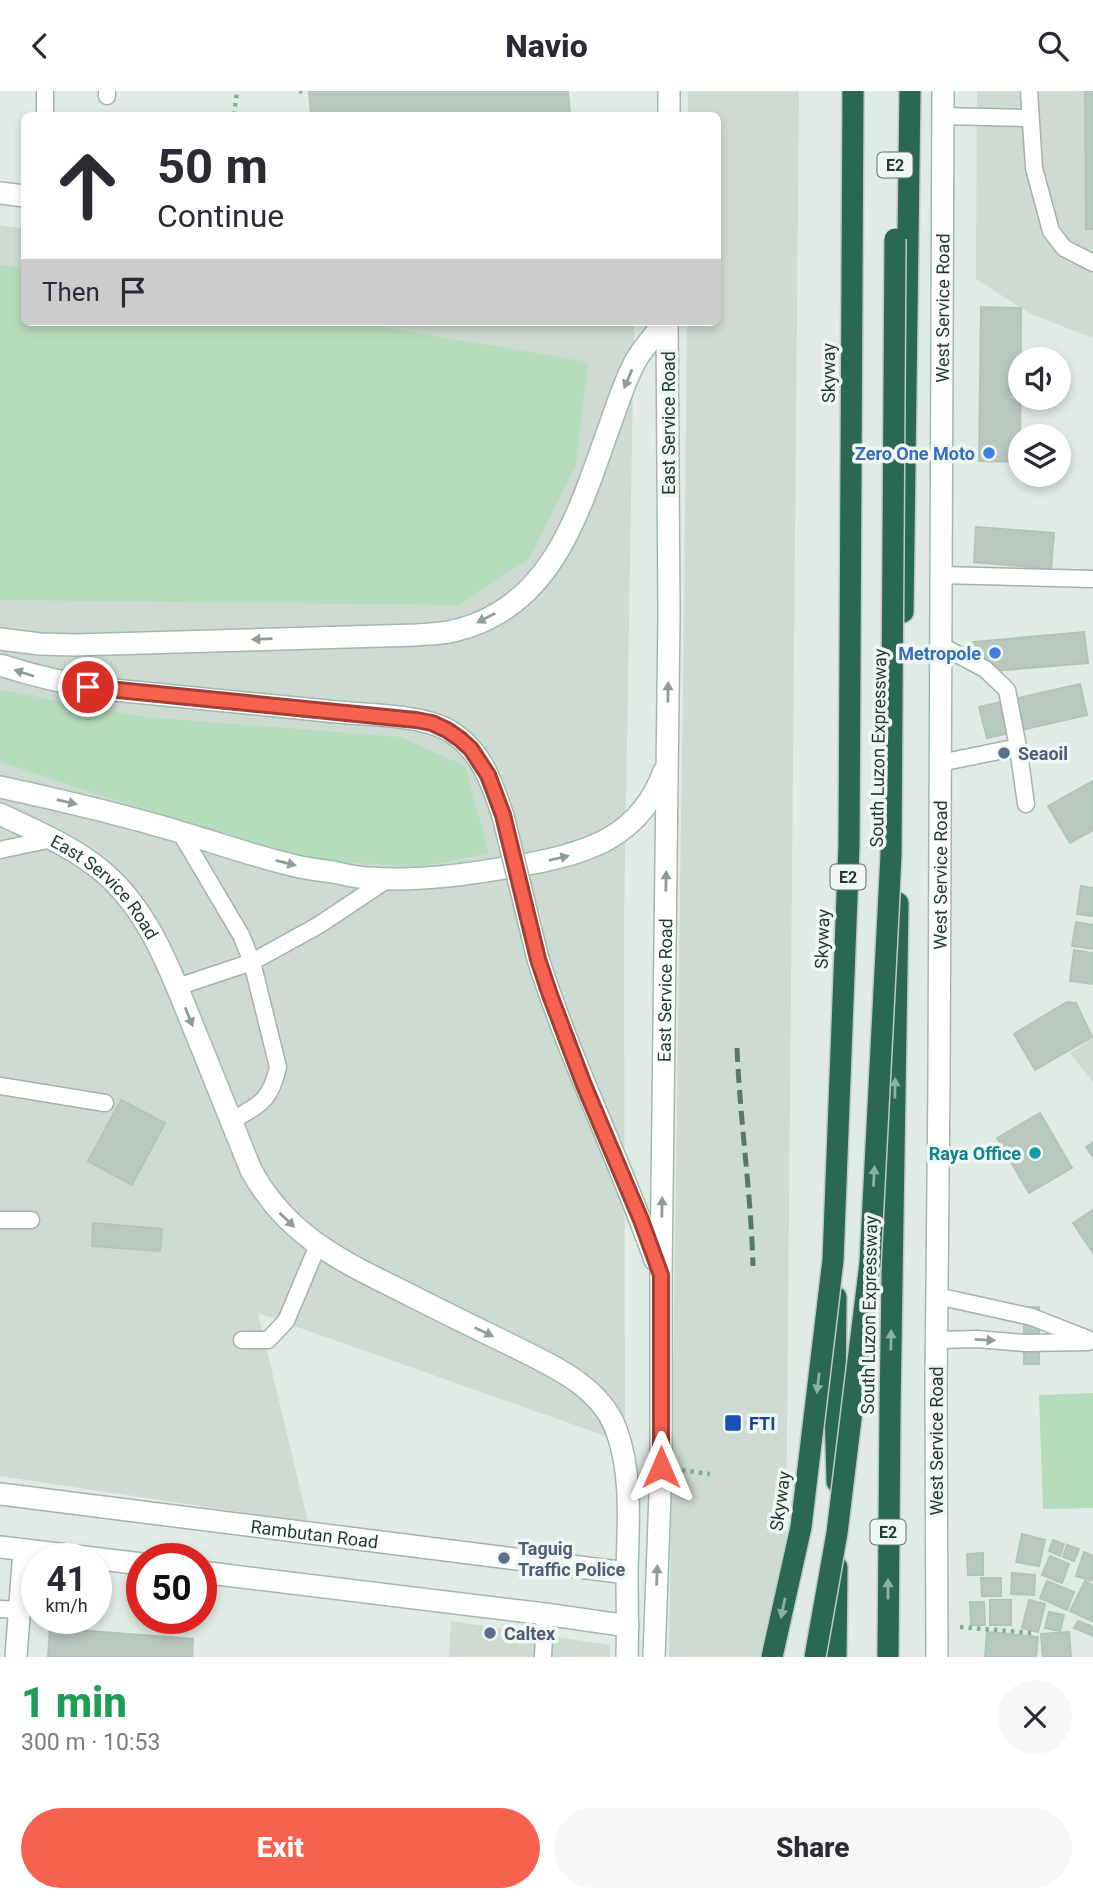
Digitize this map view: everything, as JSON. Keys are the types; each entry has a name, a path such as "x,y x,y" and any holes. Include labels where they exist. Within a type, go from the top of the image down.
{"highway":[{"name":"South Luzon Expressway","path":"836,1657 835,1377 848,233 847,91"},
{"name":"Skyway","path":"772,1657 801,1527 833,1260 849,845 853,91"},
{"name":"E2","path":"815,1657 837,1533 870,1263 891,855 895,91"},
{"name":"South Luzon Expressway","path":"888,1657 910,91"},
{"path":"827,1657 837,1492"}],"main road":[{"path":"669,91 669,112"},
{"name":"West Service Road","path":"937,1657 943,91"},
{"path":"0,193 21,196"},
{"name":"East Service Road","path":"0,639 75,645 416,635 452,631 486,619 529,590 552,562 572,525 635,362 663,326"},
{"name":"East Service Road","path":"654,1657 661,1467 669,614 666,326"},
{"path":"0,665 71,685 432,723 460,739 476,755 488,775 503,815 538,959 564,1034 661,1275"},
{"path":"0,787 180,832 294,866 388,879 491,870 587,850 617,834 636,818 658,785 667,760"},
{"name":"East Service Road","path":"0,814 51,839 103,871 136,908 150,930 177,987 251,1170 261,1189 287,1220 318,1245 368,1275 552,1364 592,1395 608,1412 622,1449 628,1490 627,1657"},
{"name":"Rambutan Road","path":"0,1495 627,1573"},
{"path":"0,1547 21,1550"},
{"path":"16,1657 10,1609 21,1563"},
{"path":"217,1574 628,1626"}],"lane":[{"path":"45,91 45,112"},
{"path":"1029,91 1034,168 1051,231 1064,248 1093,263"},
{"path":"942,115 1030,118"},
{"path":"941,575 1093,579"},
{"path":"940,645 985,670 1007,689 1026,804"},
{"path":"940,763 1018,747"},
{"path":"180,832 241,935 252,962 278,1067 274,1084 264,1102 231,1121"},
{"path":"0,850 51,839"},
{"path":"177,987 252,962 319,925 388,879"},
{"path":"0,1086 105,1103"},
{"path":"0,1220 31,1220"},
{"path":"242,1340 268,1341 286,1321 318,1245"},
{"path":"937,1296 1032,1317 1093,1342"},
{"path":"937,1340 1093,1342"},
{"path":"543,1657 545,1614"}],"path":[{"path":"234,112 237,91"},
{"path":"299,91 306,92"},
{"path":"936,1626 1032,1633"}],"shaded area":[{"path":"688,91 799,91 785,1657 669,1657 687,326 721,326 721,112 688,112"},
{"path":"977,91 1093,91 1093,338 1031,314 976,279"},
{"path":"0,225 21,228 21,326 634,326 624,922 625,1443 258,1313 308,1522 0,1476"},
{"path":"1093,1038 1093,1083 1070,1053"},
{"name":"Caltex","path":"451,1621 610,1645 610,1657 449,1657"}],"green space":[{"path":"0,265 21,268 21,326 376,326 588,362 576,465 529,559 459,605 0,600"},
{"path":"0,690 146,717 401,737 465,766 489,854 419,867 309,860 0,762"},
{"path":"1093,1393 1093,1508 1043,1509 1039,1395"}],"building":[{"path":"309,91 568,91 570,112 311,112"},
{"path":"1085,91 1093,91 1093,229 1086,229"},
{"path":"981,307 1021,308 1021,347 1008,347 1008,410 1020,410 1020,424 1008,424 1008,462 979,461"},
{"path":"976,527 1054,533 1051,569 974,562"},
{"path":"1084,632 1088,663 993,671 973,642"},
{"path":"1080,684 1087,715 987,738 979,707"},
{"path":"1093,781 1093,830 1070,843 1048,806"},
{"path":"1081,886 1093,888 1093,916 1077,914"},
{"path":"1076,922 1093,925 1093,949 1072,946"},
{"path":"1074,950 1093,953 1093,984 1070,981"},
{"path":"1067,1002 1076,1003 1092,1037 1035,1070 1014,1034"},
{"path":"121,1100 165,1123 132,1185 88,1161"},
{"name":"Raya Office","path":"1040,1113 1072,1168 1029,1193 997,1138"},
{"path":"1093,1142 1093,1157 1086,1147"},
{"path":"1093,1210 1093,1253 1073,1223"},
{"path":"93,1223 162,1229 160,1251 92,1246"},
{"path":"1024,1307 1039,1307 1039,1364 1024,1364"},
{"path":"1022,1534 1045,1540 1039,1566 1016,1562"},
{"path":"1053,1540 1064,1544 1060,1556 1049,1551"},
{"path":"1067,1545 1079,1549 1074,1561 1063,1557"},
{"path":"1084,1552 1093,1556 1093,1581 1076,1576"},
{"path":"983,1553 983,1575 968,1575 967,1554"},
{"path":"1050,1556 1069,1564 1062,1583 1042,1575"},
{"path":"1012,1573 1035,1575 1034,1595 1011,1594"},
{"path":"981,1578 1001,1578 1001,1596 982,1596"},
{"path":"1047,1581 1074,1592 1067,1610 1040,1598"},
{"path":"1085,1581 1093,1585 1092,1621 1070,1611"},
{"path":"990,1600 1011,1600 1011,1625 990,1625"},
{"path":"1029,1600 1045,1604 1038,1632 1022,1628"},
{"path":"970,1602 984,1602 985,1625 971,1625"},
{"path":"1049,1612 1064,1615 1060,1631 1045,1628"},
{"path":"1078,1621 1093,1627 1093,1636 1074,1628"},
{"path":"987,1632 1038,1637 1036,1657 985,1657"},
{"path":"1069,1632 1071,1657 1043,1657 1041,1634"},
{"path":"112,1633 193,1639 192,1657 48,1657 50,1634"}],"railway":[{"path":"737,1048 753,1266"}],"place":[{"name":"Zero One Moto","path":"989,453"},
{"name":"Metropole","path":"995,653"},
{"name":"Seaoil","path":"1004,753"},
{"name":"Raya Office","path":"1035,1153"},
{"name":"FTI","path":"733,1423"},
{"name":"Taguig Traffic Police","path":"504,1558"},
{"name":"Caltex","path":"490,1633"}],"route":[{"path":"88,687 432,723 460,739 480,761 503,815 538,959 550,995 661,1275 661,1467"}]}
